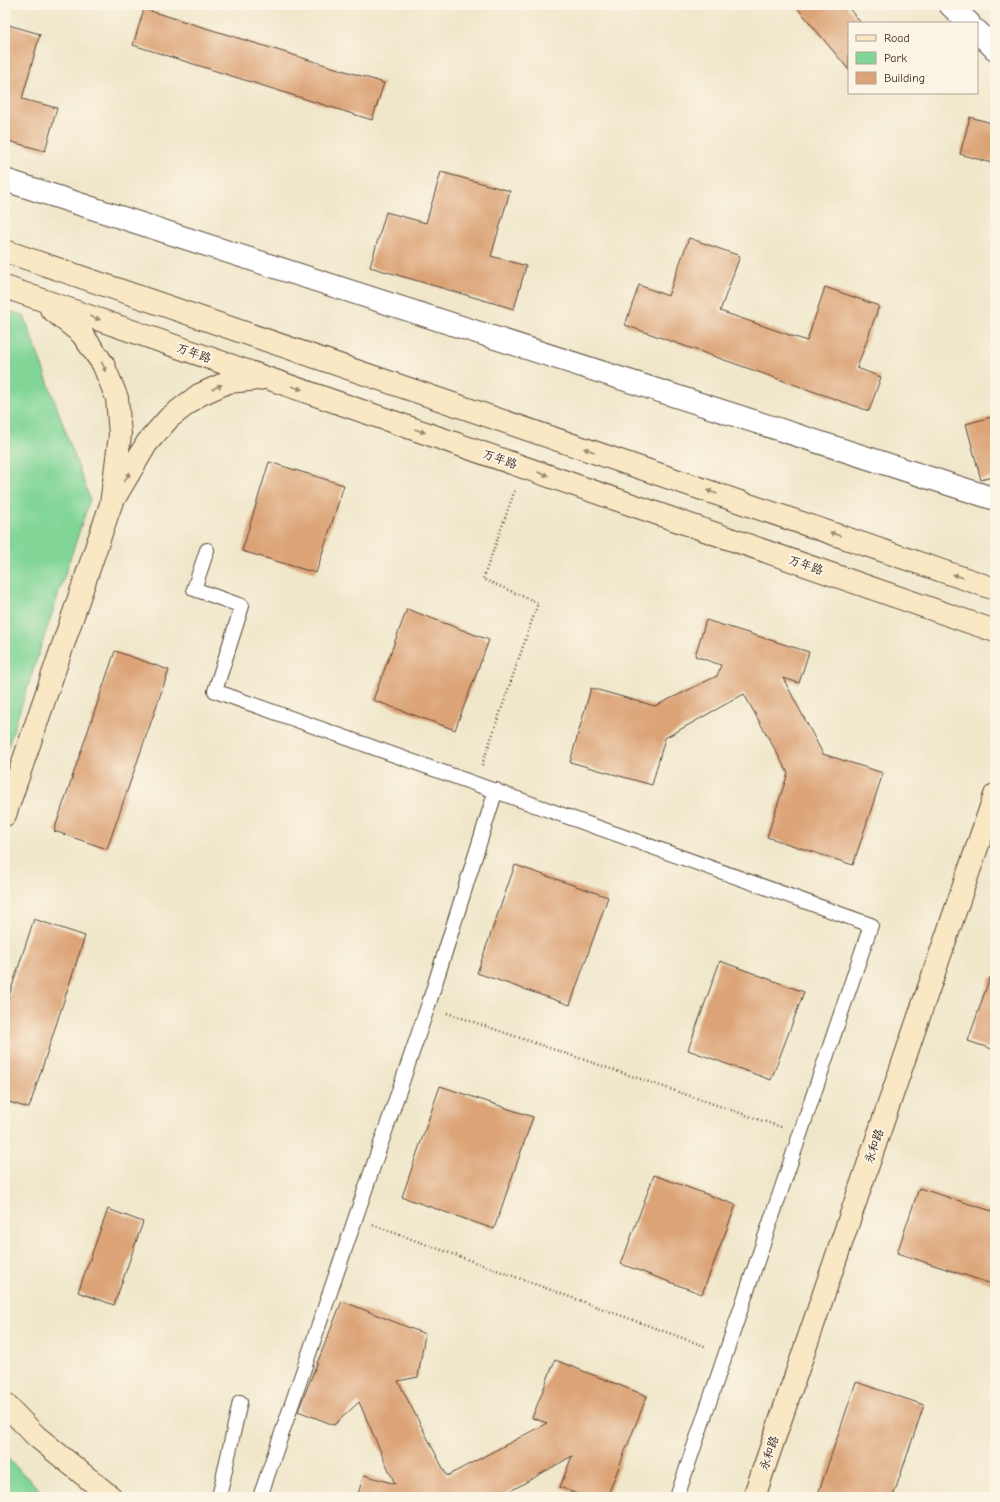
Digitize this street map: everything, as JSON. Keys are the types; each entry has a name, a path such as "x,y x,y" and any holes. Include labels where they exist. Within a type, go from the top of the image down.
{"main road":[{"path":"5,250 995,589"},
{"name":"万年路","path":"5,287 995,630"},
{"path":"5,815 111,504 120,436 117,398 103,364 82,334 39,299"},
{"path":"111,504 147,443 169,418 199,395 228,382 268,378"},
{"name":"永和路","path":"754,1497 995,795"},
{"path":"5,1404 36,1436 111,1497"}],"street":[{"path":"950,5 968,22"},
{"path":"978,32 995,48"},
{"path":"5,180 995,499"}],"lane":[{"path":"207,550 194,589 242,606 215,691 871,925 677,1497"},
{"path":"260,1497 428,1006 496,790"},
{"path":"219,1497 240,1402"}],"path":[{"path":"476,784 538,602 483,579 524,467"},
{"path":"428,1006 800,1134"},
{"path":"355,1219 726,1354"}],"green space":[{"path":"5,309 24,316 90,499 5,755"},
{"path":"5,1456 47,1497 5,1497"}],"building":[{"path":"795,5 846,5 860,22 848,22 848,69"},
{"path":"144,9 384,83 372,120 133,45"},
{"path":"5,24 40,34 22,99 57,108 45,151 5,140"},
{"path":"970,117 995,124 995,164 960,154"},
{"path":"441,172 510,191 491,256 526,266 514,309 370,267 386,212 426,223"},
{"path":"689,238 740,256 720,311 807,341 825,287 879,306 857,368 881,377 869,411 625,325 639,285 668,296"},
{"path":"995,416 995,476 981,480 966,424"},
{"path":"269,462 344,485 316,573 242,551"},
{"path":"407,609 489,640 455,730 373,700"},
{"path":"706,620 809,652 799,683 783,678 823,754 883,773 853,865 767,837 788,773 744,694 665,738 652,785 570,762 591,688 655,706 717,676 721,665 695,656"},
{"path":"115,651 169,670 107,849 54,831"},
{"path":"515,865 608,897 570,1005 477,973"},
{"path":"34,919 85,936 29,1108 5,1101 5,1008"},
{"path":"720,961 804,992 771,1080 688,1050"},
{"path":"990,977 995,979 995,1050 968,1041"},
{"path":"440,1086 533,1117 494,1229 402,1197"},
{"path":"654,1175 736,1205 702,1294 621,1264"},
{"path":"919,1188 995,1212 995,1285 897,1253"},
{"path":"108,1209 143,1222 114,1305 78,1292"},
{"path":"342,1301 425,1334 418,1377 398,1381 447,1476 547,1423 532,1418 555,1360 647,1396 607,1497 584,1497 560,1487 572,1456 500,1497 357,1497 364,1475 395,1484 359,1402 334,1425 298,1411"},
{"path":"856,1382 924,1405 893,1497 817,1497"}]}
